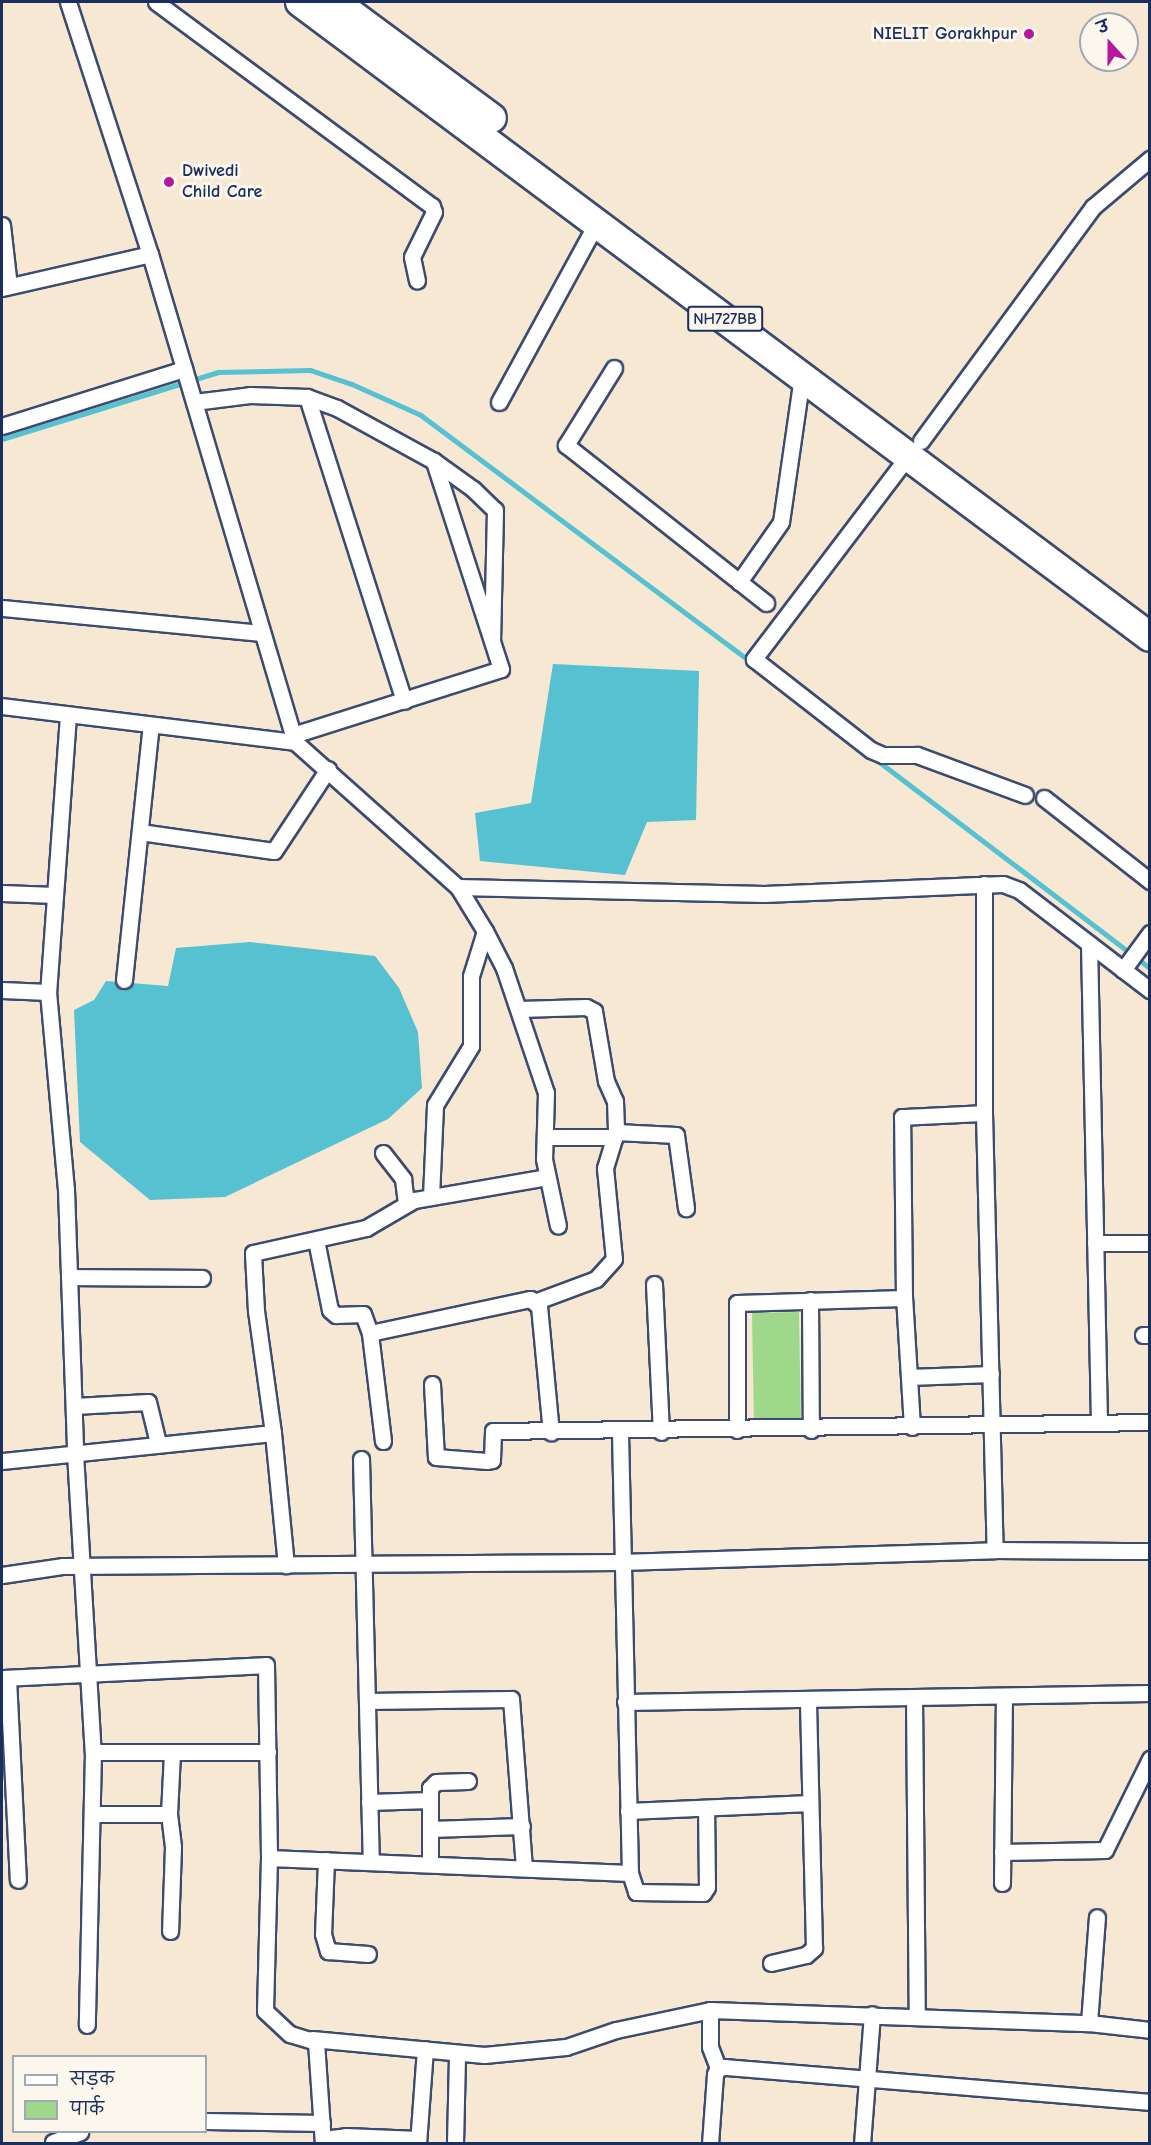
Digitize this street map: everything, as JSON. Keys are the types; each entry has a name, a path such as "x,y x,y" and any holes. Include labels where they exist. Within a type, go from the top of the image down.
{"highway":[{"name":"NH727BB","path":"300,2 802,376 914,449 1149,612"},
{"name":"NH727BB","path":"335,2 914,449 1149,637"}],"street":[{"path":"68,2 150,254 294,739 458,887 485,931 504,968 546,1093 547,1177 558,1226"},
{"path":"156,2 432,206 434,212 412,257 417,280"},
{"path":"1025,795 917,755 883,755 871,750 754,659 914,449 1093,207 1149,159"},
{"path":"500,402 597,222"},
{"path":"2,225 5,287 150,254"},
{"path":"614,368 566,446 766,603"},
{"path":"2,426 185,371"},
{"path":"739,582 781,522 802,376"},
{"path":"192,396 307,397 337,408 434,461 495,510 492,638"},
{"path":"307,397 404,701"},
{"path":"2,706 151,725 294,739 404,701 499,672 501,666 434,461"},
{"path":"2,608 262,633"},
{"path":"68,715 48,992 66,1189 75,1453 93,1752 87,2025"},
{"path":"124,980 151,725"},
{"path":"140,832 274,851 328,769"},
{"path":"1044,798 1149,881"},
{"path":"984,884 984,1113 995,1550"},
{"path":"458,887 764,894 1003,884 1019,890 1089,944 1129,961 1149,990"},
{"path":"2,893 55,895"},
{"path":"431,1197 435,1105 471,1046 471,976 485,931"},
{"path":"1129,961 1149,933"},
{"path":"1089,944 1099,1422"},
{"path":"2,990 48,992"},
{"path":"370,1333 530,1299 537,1301 596,1279 614,1258 605,1168 615,1135 615,1101 606,1081 594,1011 586,1007 519,1009"},
{"path":"912,1426 904,1298 903,1115 984,1113"},
{"path":"545,1137 676,1135 686,1208"},
{"path":"383,1153 403,1179 406,1203"},
{"path":"286,1564 252,1256 258,1251 366,1228 406,1203 547,1177"},
{"path":"316,1240 330,1310 336,1315 363,1314 370,1333 383,1442"},
{"path":"1095,1243 1149,1243"},
{"path":"69,1277 202,1278"},
{"path":"654,1284 661,1432"},
{"path":"737,1430 737,1303 904,1298"},
{"path":"810,1300 811,1430"},
{"path":"537,1301 551,1432"},
{"path":"909,1377 991,1374"},
{"path":"432,1384 436,1457 490,1461 492,1432 620,1433 1149,1422"},
{"path":"74,1406 148,1402 158,1443"},
{"path":"2,1457 75,1453 273,1433"},
{"path":"620,1433 621,1562 630,1873 631,1886 636,1892 706,1892 706,1810"},
{"path":"361,1459 371,1862"},
{"path":"2,1575 83,1566 621,1562 995,1550 1149,1551"},
{"path":"18,1880 8,1828 5,1678 89,1671 264,1664 269,1858 265,2011 291,2034 312,2039 484,2055 559,2048 616,2030 710,2010 917,2015 1089,2023 1149,2030"},
{"path":"625,1702 1149,1693"},
{"path":"1002,1883 1004,1696"},
{"path":"914,1697 917,2015"},
{"path":"367,1701 511,1699 524,1867"},
{"path":"771,1963 806,1955 814,1948 808,1699"},
{"path":"93,1752 268,1752"},
{"path":"170,1931 173,1847 169,1814 172,1752"},
{"path":"1002,1852 1105,1850 1149,1759"},
{"path":"430,1864 430,1788 436,1782 468,1780"},
{"path":"369,1802 430,1800"},
{"path":"628,1811 706,1810 810,1803"},
{"path":"92,1814 169,1814"},
{"path":"430,1829 522,1826"},
{"path":"269,1858 630,1873"},
{"path":"326,1860 323,1934 328,1951 368,1954"},
{"path":"1089,2023 1098,1917"},
{"path":"710,2010 710,2047 718,2068 710,2144"},
{"path":"861,2144 872,2014"},
{"path":"312,2039 317,2046 323,2141 346,2136 418,2141 425,2049"},
{"path":"455,2144 457,2053"},
{"path":"718,2068 1149,2102"},
{"path":"207,2121 322,2123"},
{"path":"53,2142 77,2133"}],"green space":[{"path":"799,1312 801,1418 754,1419 752,1313"}],"water":[{"path":"553,664 699,671 696,820 647,822 625,875 480,861 475,813 531,803"},
{"path":"250,942 375,956 399,988 418,1032 422,1088 388,1119 225,1197 150,1200 80,1142 74,1010 94,1000 106,981 168,986 176,948"}],"waterway":[{"path":"2,439 218,372 310,370 352,384 421,415 752,663"},
{"path":"877,760 1150,968"}],"place":[{"name":"NIELIT Gorakhpur","path":"1029,34"},
{"name":"Dwivedi Child Care","path":"169,182"}]}
